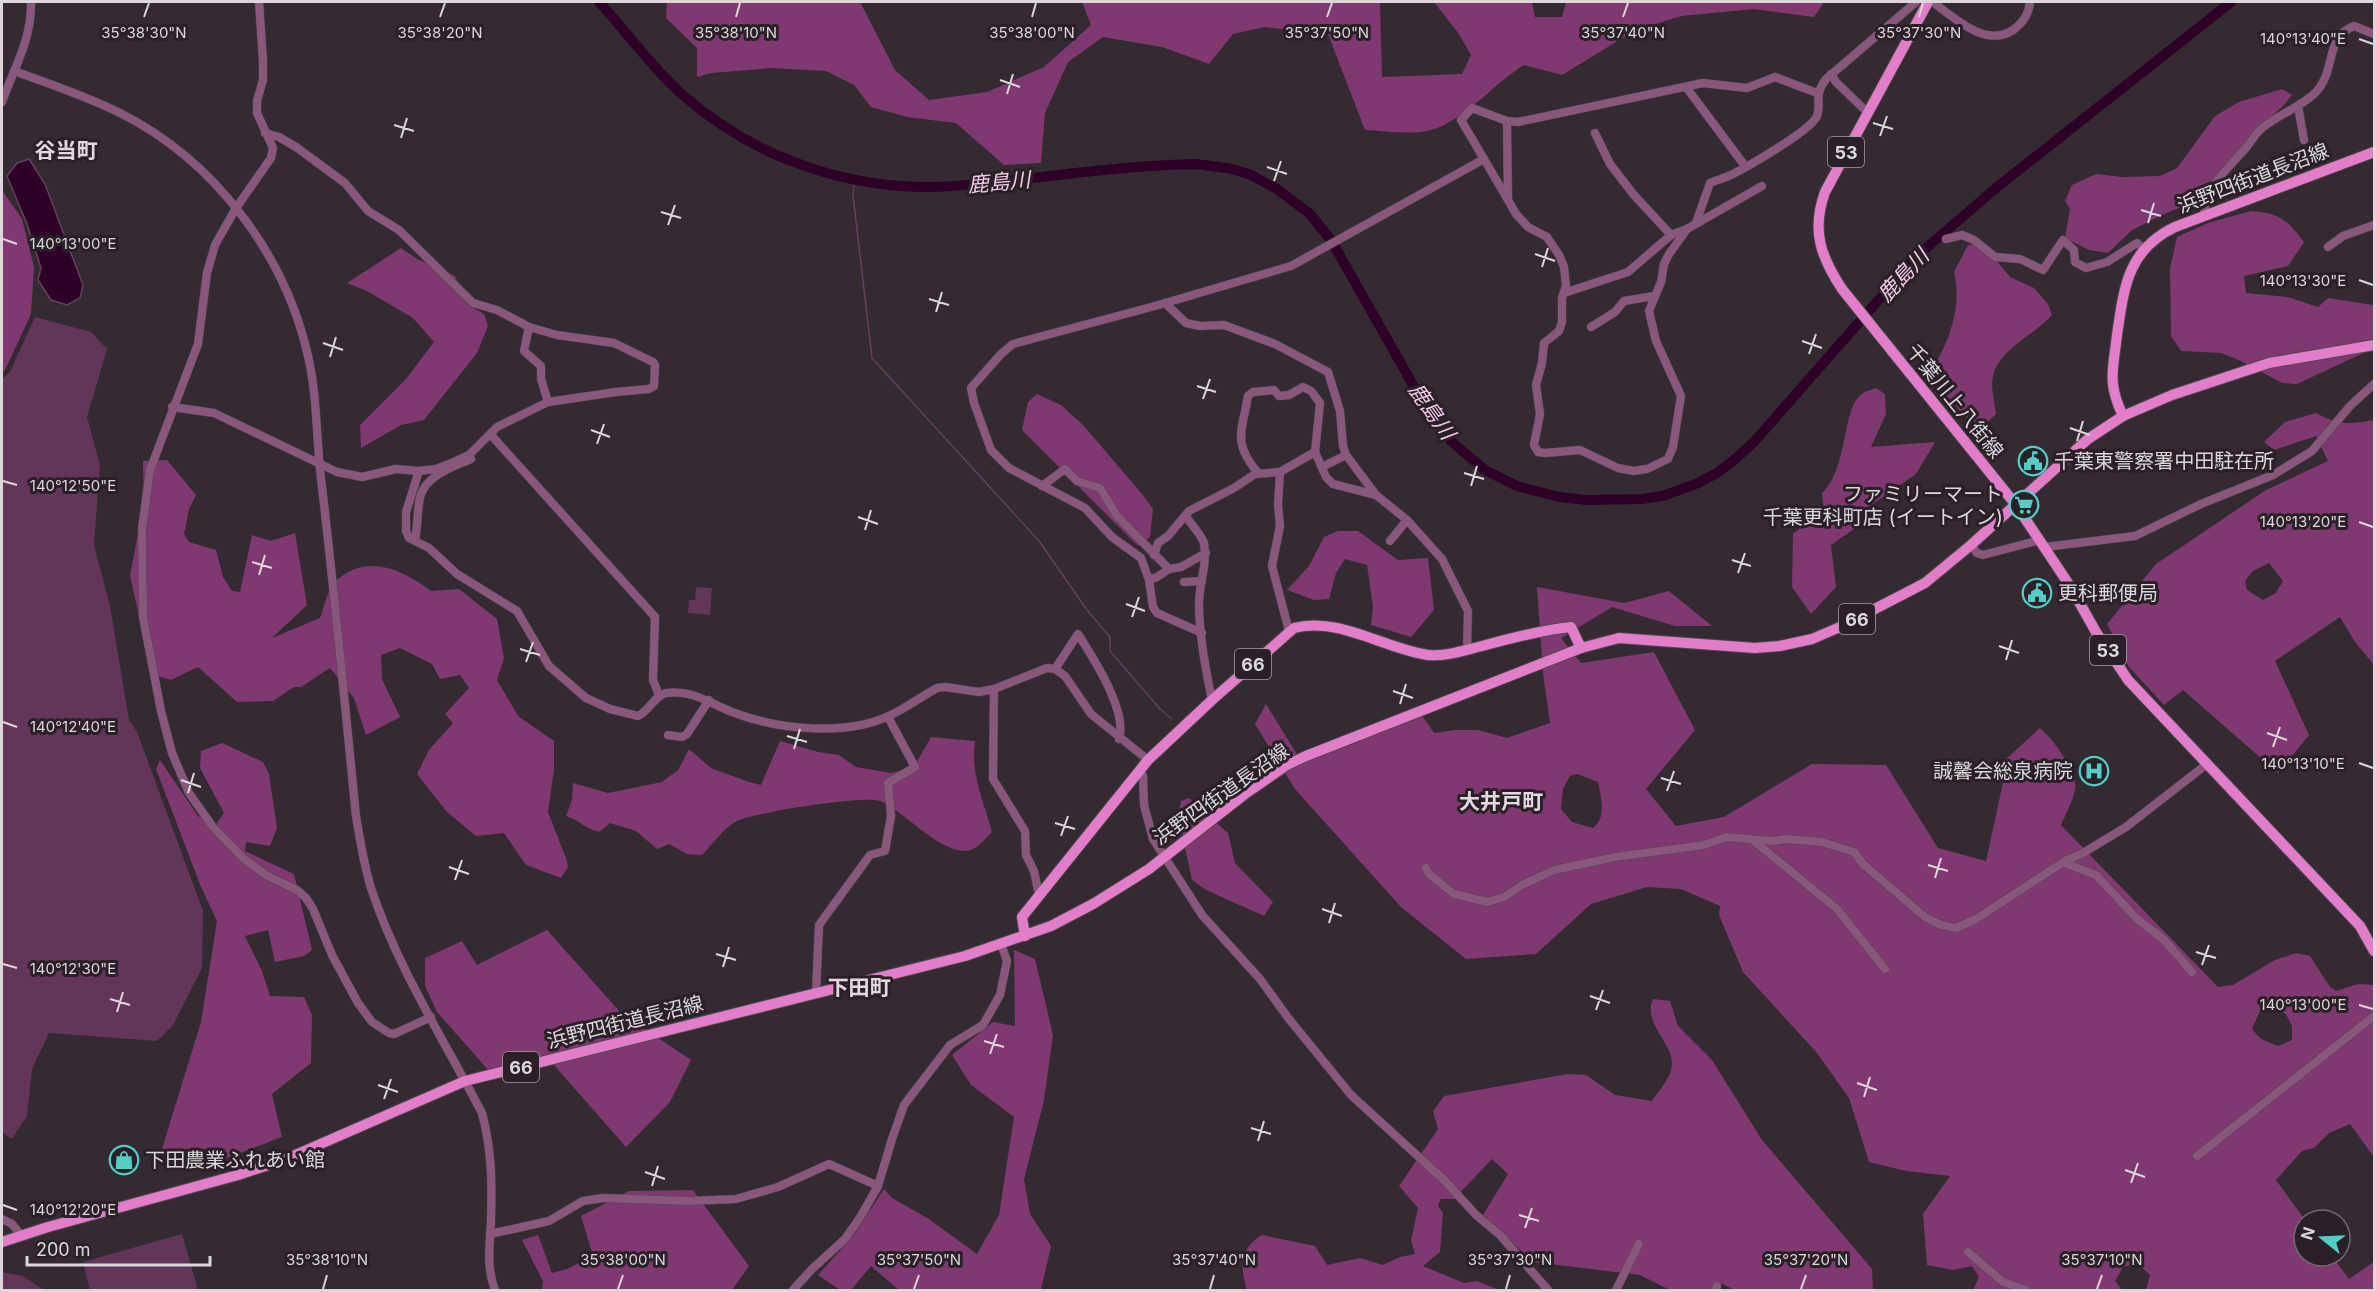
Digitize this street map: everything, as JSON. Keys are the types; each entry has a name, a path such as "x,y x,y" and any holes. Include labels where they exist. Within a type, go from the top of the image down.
{"main road":[{"name":"千葉川上八街線","path":"1928,2 1828,184 1818,221 1824,259 1842,289 2016,505 2043,544 2118,667 2138,692 2360,926 2374,951"},
{"name":"浜野四街道長沼線","path":"2123,416 2114,397 2112,378 2125,285 2144,249 2167,231 2374,152"},
{"name":"浜野四街道長沼線","path":"2,1242 238,1175 286,1159 465,1081 965,956 1025,936 1051,926 1093,904 1149,868 1287,765 1581,648 1619,638 1755,648 1803,641 1840,627 1925,583 1971,545 2088,439 2123,416 2172,395 2269,363 2374,345"},
{"name":"66","path":"1025,936 1022,917 1148,760 1289,631 1308,626 1350,631 1430,655 1467,649 1546,630 1571,627 1581,648"}],"street":[{"path":"2,102 27,43 31,2"},
{"path":"253,2 260,11"},
{"path":"259,2 263,80 257,101 257,113 273,147 271,158 236,208 215,244 210,258 198,344 172,407 150,470 142,529 143,617 161,711 176,763 189,794 213,827 244,859 266,875 297,890 306,898 313,909 332,955 358,1003 372,1022 394,1034 431,1017"},
{"path":"1696,223 1710,183 1731,175 1786,143 1813,121 1818,112 1817,93 1831,74 1916,2"},
{"path":"1933,2 1964,26 1996,37 2013,31 2026,18 2030,2"},
{"path":"2204,216 2207,199 2223,173 2261,129 2298,106 2320,88 2340,33 2354,26 2374,33"},
{"path":"14,71 120,113 181,152 236,208 260,241 296,314 308,356 314,390 319,464 333,576 356,816 362,852 380,913 431,1017 482,1113 490,1140 492,1168 489,1266 495,1290"},
{"path":"1831,74 1836,82 1867,112"},
{"path":"1687,229 1664,264 1659,289 1649,311 1656,340 1681,396 1673,447 1668,459 1647,469 1634,471 1618,468 1580,450 1545,453 1535,449 1534,440 1540,414 1536,385 1542,363 1542,348 1544,343 1559,331 1566,276 1559,255 1547,237 1528,227 1515,214 1461,120 1472,108 1507,121 1518,122 1708,83 1742,88 1775,77 1817,93"},
{"path":"1686,87 1745,166"},
{"path":"2298,106 2304,140"},
{"path":"1507,121 1508,200"},
{"path":"172,407 214,413 319,464 353,477 396,469 419,471 436,469 469,455 497,427 548,402 649,389 654,386 655,365 653,362 615,343 557,335 529,327 497,310 473,303 399,230 368,211 345,183 296,147 279,137 265,133"},
{"path":"1595,133 1610,164 1634,195 1671,235"},
{"path":"1202,633 1157,613 1153,607 1149,580 1141,558 1112,537 1093,514 1009,468 991,450 974,403 972,388 1001,354 1013,344 1291,266 1484,159"},
{"path":"1564,293 1628,272 1671,235 1687,229 1762,186"},
{"path":"2328,247 2343,236 2374,225"},
{"path":"1946,239 1962,235 1974,240 1995,258 2020,259 2043,270 2063,240 2074,250 2075,262 2086,268 2107,262 2137,243 2144,249"},
{"path":"1591,327 1615,312 1624,301 1654,296"},
{"path":"1165,303 1186,323 1200,326 1224,325 1275,344 1328,372 1340,411 1343,446 1346,454 1376,495 1407,520 1442,559 1468,611 1467,649"},
{"path":"529,327 524,351 541,366 541,379 548,402"},
{"path":"1971,545 1977,553 1983,555 2043,544 2135,536 2201,504 2273,475 2312,451 2350,406 2374,384"},
{"path":"1258,473 1246,458 1240,443 1248,396 1253,392 1274,390 1279,396 1303,387 1311,390 1320,403 1315,452 1326,477 1333,484 1376,495"},
{"path":"491,435 655,617 653,680 659,695"},
{"path":"415,540 423,489 435,476 473,458 480,444"},
{"path":"1154,555 1158,543 1190,511 1258,473 1280,472 1315,452"},
{"path":"1322,467 1346,454"},
{"path":"1042,486 1065,469 1077,481 1100,488 1117,516 1169,569"},
{"path":"419,471 406,512 406,531 409,538 434,553 457,574 517,611 549,666 594,703 638,716 646,711 659,695 693,694 745,717 789,728 842,727 888,717 937,688 979,692 994,689 1047,668 1055,669 1065,676 1091,714 1148,760"},
{"path":"1280,472 1278,504 1280,526 1272,566 1289,631"},
{"path":"1186,516 1191,526 1203,539 1206,553 1199,604 1212,700"},
{"path":"1390,541 1407,520"},
{"path":"1149,580 1169,569 1181,567 1206,553"},
{"path":"1184,582 1202,581"},
{"path":"1055,669 1078,634 1111,694 1121,724 1119,738"},
{"path":"994,689 993,779 1025,831 1026,855 1034,871 1039,895"},
{"path":"668,735 682,737 687,734 709,700"},
{"path":"816,993 819,925 870,855 885,850 891,816 888,783 915,767 888,717"},
{"path":"1426,868 1429,874 1454,894 1488,902 1504,897 1522,885 1554,870 1593,861 1704,845 1726,837 1754,841 1787,839 1822,842 1854,852 1863,864 1924,917 1941,925 1956,928 1976,919 2065,861 2126,827 2207,764"},
{"path":"1140,770 1143,776 1144,805 1150,829 1163,857 1202,915 1260,979 1293,1024 1351,1095 1444,1180 1476,1215 1500,1236 1548,1290"},
{"path":"1754,841 1837,909 1885,969"},
{"path":"2065,861 2067,864 2096,875 2136,918 2164,940 2192,972"},
{"path":"793,1290 845,1239 878,1186 904,1105 950,1045 983,1025 993,1009 1000,995 1007,961 1001,944"},
{"path":"2197,1156 2374,1016"},
{"path":"490,1234 549,1221 583,1202 603,1198 689,1201 736,1199 778,1187 829,1164 878,1186"},
{"path":"2,1220 12,1224 21,1235"},
{"path":"1616,1290 1639,1244"},
{"path":"1968,1252 2003,1282 2026,1290"}],"shaded area":[{"path":"667,2 860,2 895,70 929,100 987,92 1044,67 1091,25 1082,2 1380,2 1382,77 1462,74 1471,55 1459,34 1434,2 1532,2 1535,17 1562,17 1566,2 1824,2 1814,17 1754,9 1681,16 1634,31 1562,75 1524,65 1453,120 1433,129 1414,132 1365,130 1328,34 1264,27 1233,34 1209,64 1162,47 1103,37 1068,62 1045,113 1041,163 1004,165 956,123 907,117 871,107 854,85 826,71 772,68 711,73 697,77 697,48 666,18"},
{"path":"2282,89 2292,95 2251,134 2212,195 2164,214 2132,230 2108,253 2089,250 2065,238 2070,209 2065,201 2072,185 2096,174 2122,177 2160,176 2177,168 2215,116 2239,102"},
{"path":"29,159 45,184 83,285 80,298 67,305 51,300 38,280 41,268 27,224 7,176 17,163"},
{"path":"2,190 22,219 34,267 31,314 2,373"},
{"path":"2251,211 2282,219 2304,242 2288,266 2244,276 2246,293 2288,297 2318,307 2328,298 2373,305 2374,303 2374,348 2297,384 2282,383 2221,353 2181,351 2171,336 2170,268 2177,237 2208,223"},
{"path":"1982,243 2010,277 2034,288 2048,304 2052,315 2003,357 1992,380 1996,414 1983,426 1975,427 1928,376 1942,352 1952,326 1957,299 1954,272 1968,245"},
{"path":"401,248 417,259 455,276 469,305 484,314 488,326 477,353 424,420 401,425 361,448 360,425 406,379 434,342 413,318 367,291 347,283"},
{"path":"35,317 91,332 107,349 87,417 100,465 94,545 110,606 129,720 137,732 203,911 202,968 173,1025 157,1041 49,1033 32,1069 27,1116 12,1139 2,1132 2,379 10,372"},
{"path":"1876,388 1885,394 1886,414 1871,447 1935,442 1916,474 1861,512 1854,529 1831,545 1836,587 1811,614 1792,587 1793,534 1824,510 1822,493 1831,482 1837,469 1851,411 1856,400 1863,393"},
{"path":"1037,394 1061,405 1084,426 1153,509 1150,537 1138,546 1022,430 1028,402"},
{"path":"2316,413 2344,423 2374,420 2374,665 2355,642 2340,617 2275,661 2309,735 2278,773 2183,690 2164,705 2129,667 2107,624 2156,564 2266,490 2328,461 2316,436 2274,450 2264,442 2285,422","holes":["2269,563 2283,581 2276,593 2263,600 2247,590 2245,581 2253,571"]},
{"path":"167,460 196,495 189,509 184,534 189,542 216,550 223,577 232,591 240,592 252,535 271,541 295,533 307,605 272,638 320,618 334,583 358,568 370,566 383,567 408,576 431,591 459,589 497,619 504,658 497,680 518,716 554,741 554,770 548,812 567,861 568,867 561,878 526,865 504,833 476,836 447,812 417,774 429,750 453,723 445,714 469,688 460,675 440,679 432,664 400,648 381,655 382,679 400,717 366,735 354,698 330,668 301,687 294,687 273,701 237,702 198,667 171,680 152,674 130,576 144,501 143,461"},
{"path":"1338,531 1358,531 1398,560 1428,558 1434,610 1411,637 1371,625 1373,607 1367,565 1345,559 1336,573 1329,599 1314,600 1287,590 1309,566 1324,537"},
{"path":"696,587 712,588 710,615 688,613 689,600 695,600"},
{"path":"1537,587 1624,603 1669,591 1712,626 1675,626 1612,607 1561,638 1581,663 1654,652 1695,730 1646,789 1676,826 1724,817 1812,764 1886,765 1938,848 1986,861 2004,778 2003,762 2040,728 2064,756 2075,782 2073,798 2061,825 2218,987 2233,985 2275,960 2296,953 2310,956 2330,987 2336,991 2358,984 2374,985 2374,1157 2350,1124 2329,1133 2314,1148 2302,1151 2276,1180 2296,1208 2292,1208 2292,1268 2341,1268 2349,1279 2374,1262 2374,1290 2146,1290 2150,1275 2138,1264 2123,1267 2115,1281 2122,1290 1973,1290 1979,1277 1972,1266 1953,1270 1927,1265 1923,1214 1950,1176 1906,1171 1869,1162 1849,1098 1817,1053 1743,972 1719,915 1720,906 1681,889 1647,887 1591,904 1536,954 1466,959 1401,907 1295,789 1255,724 1266,704 1301,761 1356,743 1419,711 1434,733 1478,730 1507,738 1550,723 1543,673","holes":["1577,774 1598,782 1602,813 1597,824 1593,828 1572,822 1561,809 1563,789 1570,776","2263,1004 2286,1014 2292,1026 2292,1040 2278,1046 2261,1039 2252,1029"]},
{"path":"931,737 975,741 976,776 992,832 975,848 964,851 953,849 940,843 890,806 880,801 870,800 807,806 745,818 726,829 702,855 687,854 669,844 657,849 636,831 610,823 599,832 566,816 572,800 573,783 608,793 662,782 678,770 689,749 711,768 761,785 780,741 818,752 839,755 856,767 891,773 914,767"},
{"path":"222,743 263,762 269,774 277,828 270,846 246,842 245,851 294,874 312,950 304,956 275,962 268,930 245,936 262,971 270,996 304,997 312,1015 311,1063 272,1094 282,1137 227,1158 161,1152 201,1022 217,921 201,887 156,769 160,760 198,816 216,824 224,813 200,768 201,751"},
{"path":"1189,798 1228,833 1235,863 1273,902 1264,916 1206,890 1192,880 1178,816 1181,801"},
{"path":"547,930 621,1013 691,1060 670,1102 626,1147 546,1056 527,1057 490,1072 437,1012 425,986 425,958 462,941 477,965"},
{"path":"1014,950 1035,959 1053,1035 1044,1100 1024,1179 1030,1214 1051,1246 1041,1290 899,1290 871,1266 851,1290 840,1290 818,1275 853,1236 884,1189 892,1198 929,1219 977,1254 999,1215 1014,1117 971,1085 952,1055 993,1022 1015,1026"},
{"path":"1653,999 1670,1001 1678,1026 1712,1060 1762,1140 1872,1269 1873,1290 1734,1290 1719,1282 1714,1290 1670,1290 1640,1275 1533,1262 1483,1215 1508,1174 1492,1159 1454,1199 1441,1199 1438,1206 1443,1213 1440,1252 1423,1266 1464,1283 1477,1281 1499,1290 1247,1290 1243,1274 1243,1259 1249,1246 1262,1235 1315,1246 1327,1265 1360,1258 1383,1265 1400,1257 1415,1254 1411,1240 1418,1208 1399,1186 1438,1129 1433,1111 1444,1096 1568,1074 1586,1075 1615,1095 1652,1101 1668,1079 1672,1064 1671,1056 1651,1016"},
{"path":"693,1190 749,1266 732,1290 542,1290 543,1281 522,1240 538,1235 552,1273 567,1269 593,1256 581,1216 629,1191"},
{"path":"182,1234 198,1290 90,1290 83,1262"},
{"path":"2,1272 23,1276 44,1290 2,1290"}],"waterway":[{"name":"鹿島川","path":"599,2 661,74 709,116 736,134 765,149 825,172 888,185 931,187 963,186 1101,170 1196,164 1249,174 1277,189 1310,214 1331,240 1426,408 1452,442 1485,470 1517,486 1559,497 1587,500 1642,499 1663,496 1698,483 1717,473 1734,460 1754,442 1918,255 1996,188 2231,2"},
{"path":"855,180 853,195 872,358 1039,541 1087,610 1110,637 1110,651 1160,709 1172,719"}],"place":[{"name":"千葉東警察署中田駐在所","path":"2033,461"},
{"name":"ファミリーマート 千葉更科町店 (イートイン)","path":"2024,505"},
{"name":"更科郵便局","path":"2037,593"},
{"name":"誠馨会総泉病院","path":"2094,771"},
{"name":"下田農業ふれあい館","path":"124,1160"}],"district":[{"name":"谷当町","path":"66,150"},
{"name":"大井戸町","path":"1501,801"},
{"name":"下田町","path":"859,987"}]}
